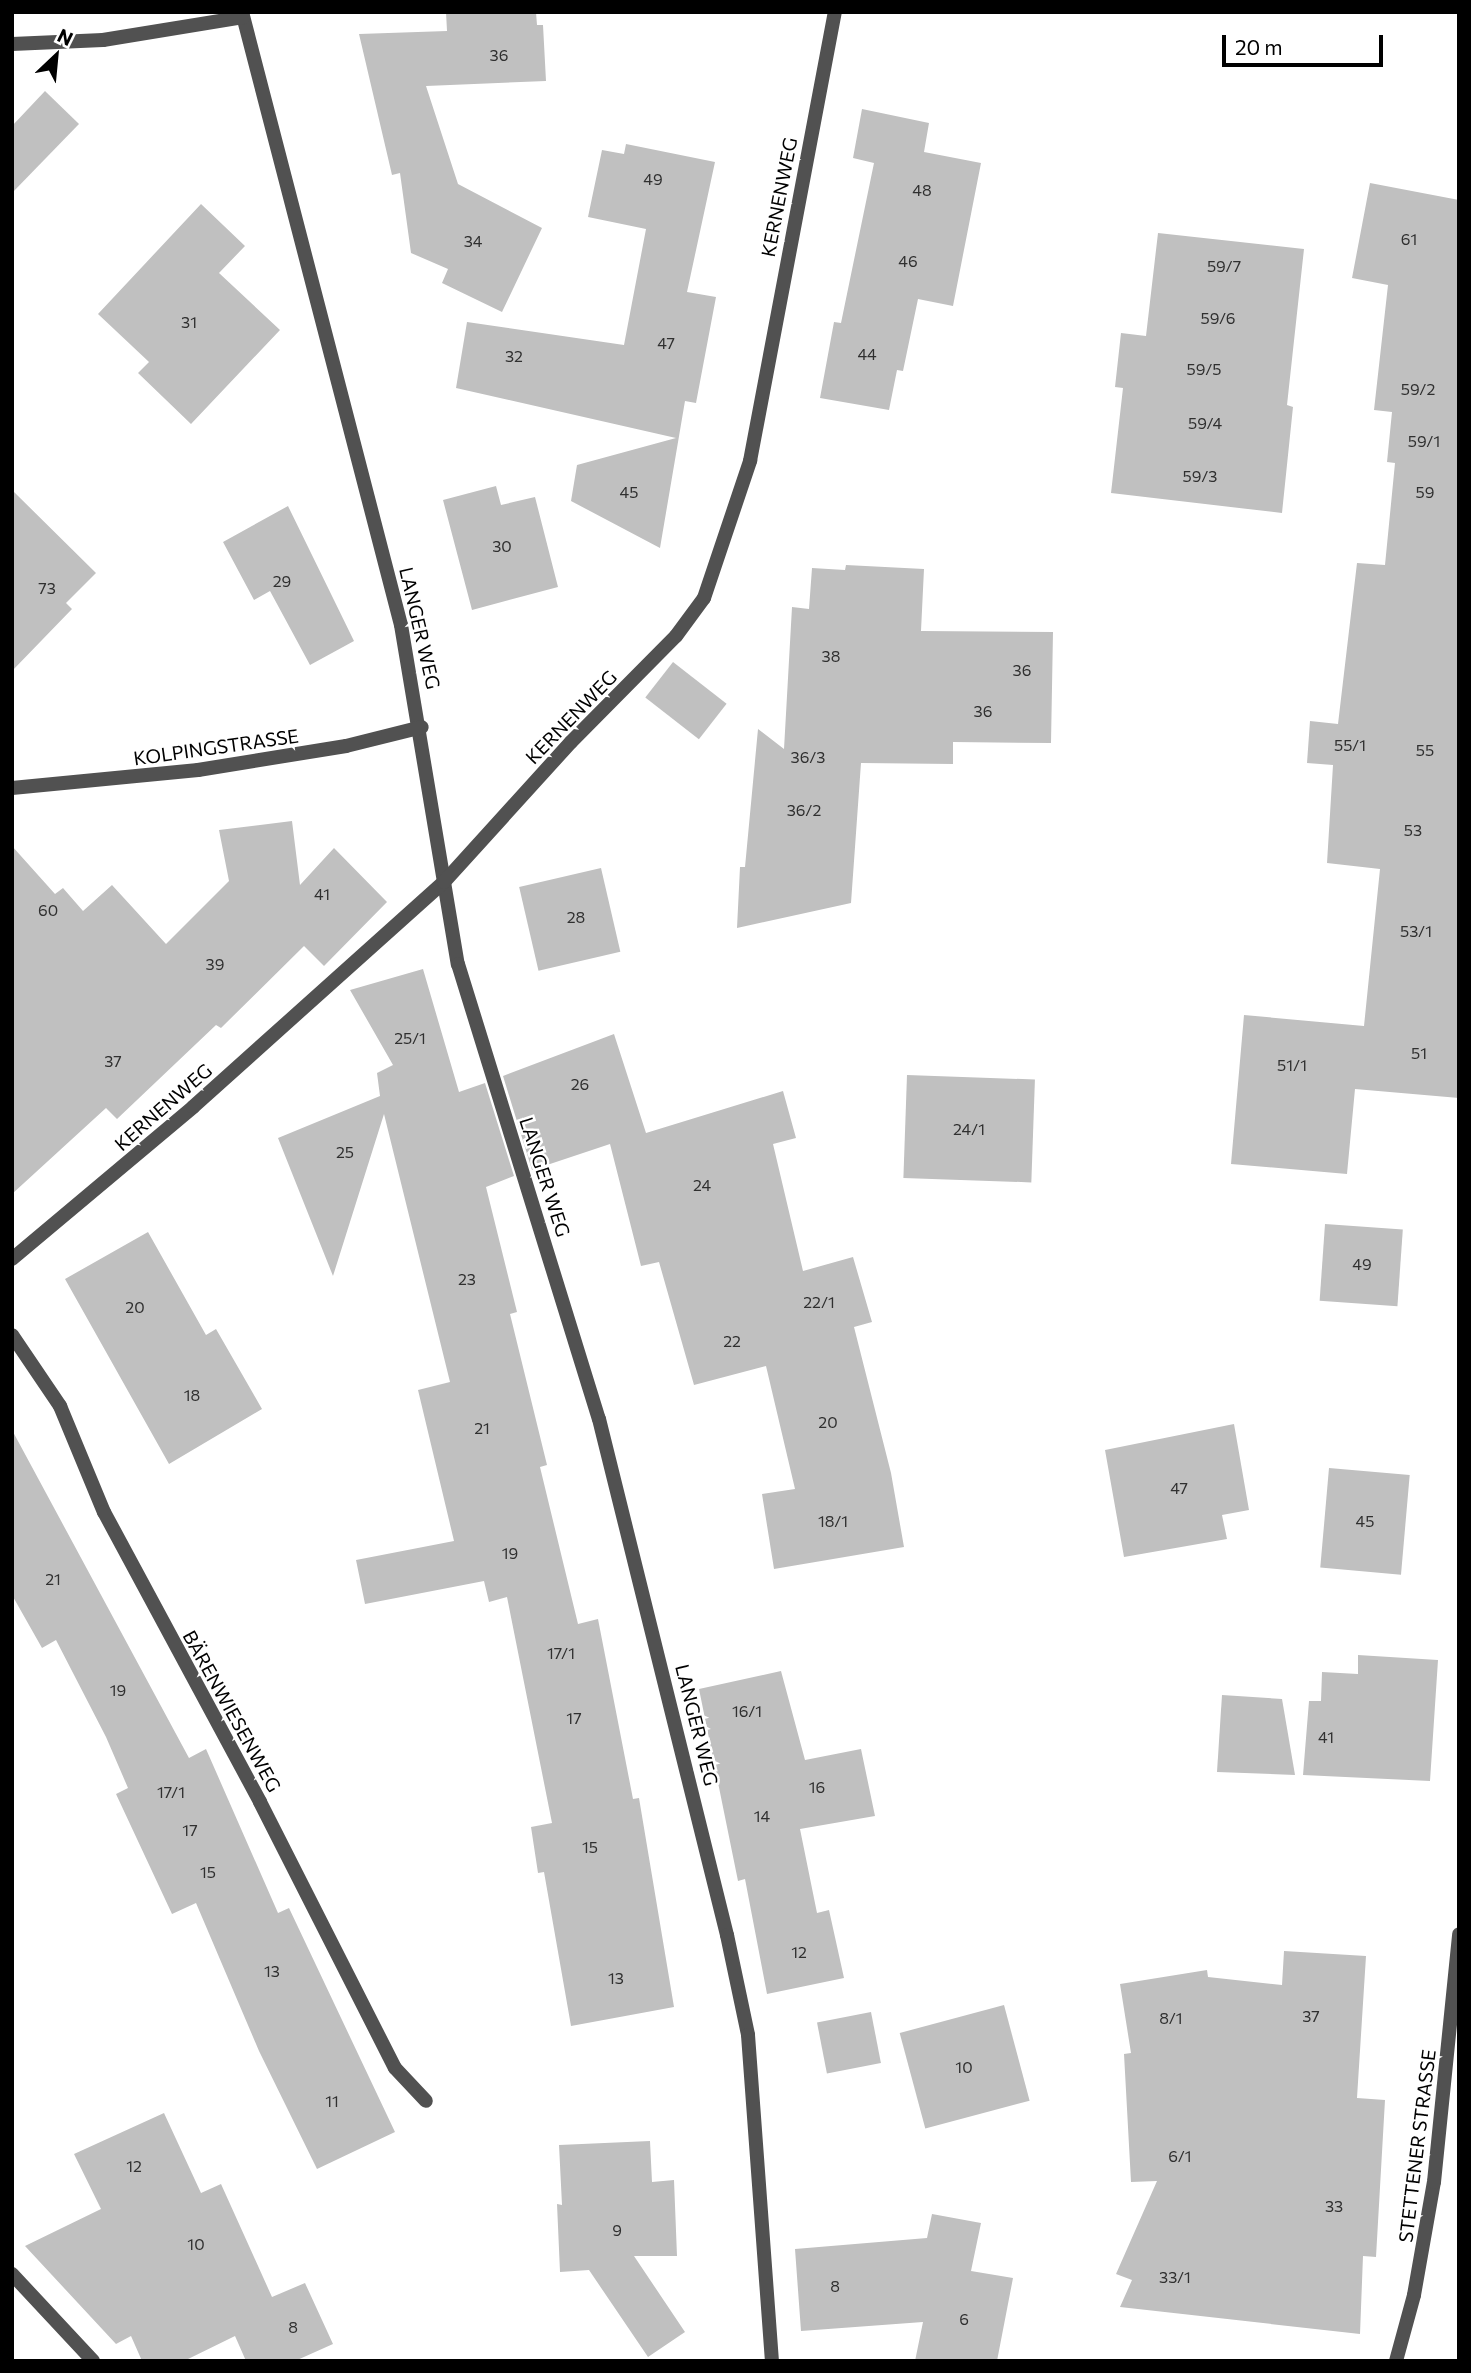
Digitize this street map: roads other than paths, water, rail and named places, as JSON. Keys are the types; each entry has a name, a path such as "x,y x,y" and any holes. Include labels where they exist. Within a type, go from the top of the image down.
{"street":[{"name":"KERNENWEG","path":"12,1259 193,1107 444,882 571,742 677,636 704,598 750,461 835,12"},
{"name":"LANGER WEG","path":"243,15 401,625 422,727 444,882 465,988 599,1419 727,1936 748,2035 772,2361"},
{"path":"12,44 103,40 243,15"},
{"name":"KOLPINGSTRASSE","path":"12,788 266,760 422,727"},
{"name":"BÄRENWIESENWEG","path":"12,1335 60,1406 104,1512 260,1802 395,2068 426,2101"},
{"name":"STETTENER STRASSE","path":"1396,2361 1415,2295 1434,2182 1459,1934"},
{"path":"12,2274 93,2361"}]}
